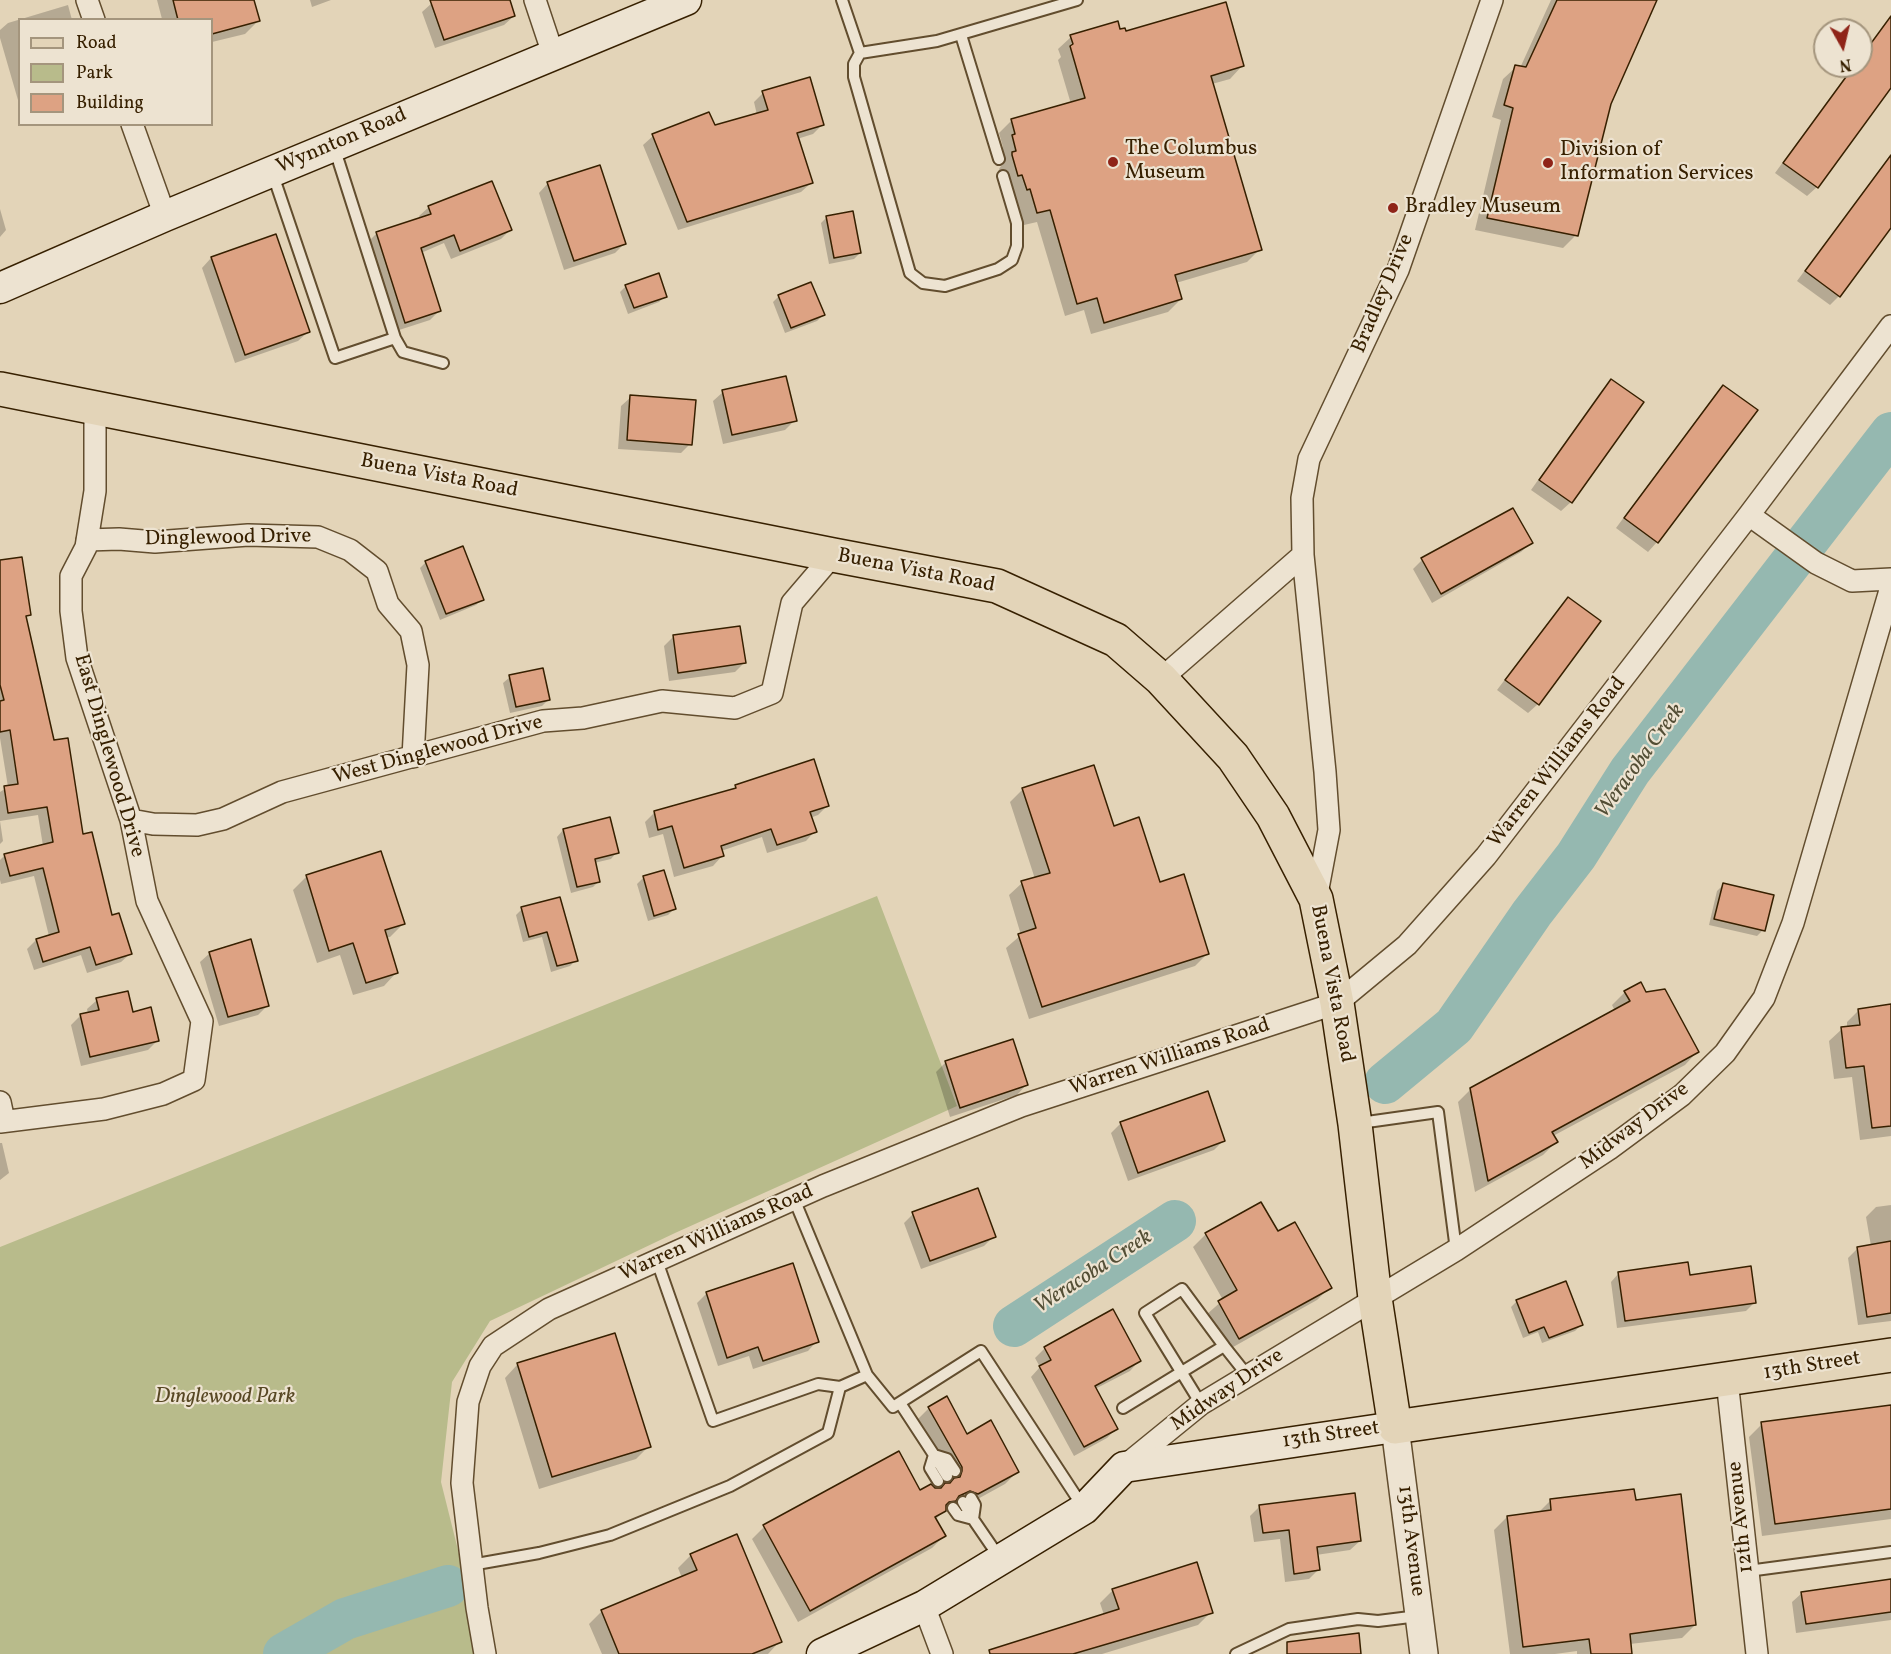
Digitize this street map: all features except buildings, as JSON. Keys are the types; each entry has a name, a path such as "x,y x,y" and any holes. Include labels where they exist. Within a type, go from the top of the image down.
{"main road":[{"name":"Wynnton Road","path":"0,288 165,216 686,0"},
{"name":"Buena Vista Road","path":"0,388 997,586 1116,640 1161,679 1233,757 1273,816 1316,899 1337,1003 1355,1124 1375,1298 1395,1427"},
{"name":"13th Street","path":"1124,1467 1891,1355"},
{"path":"822,1654 924,1606 1084,1509 1124,1467"}],"street":[{"path":"87,0 93,18"},
{"path":"535,0 553,54"},
{"name":"Bradley Drive","path":"1316,899 1329,830 1303,555 1302,498 1309,459 1398,270 1492,0"},
{"path":"133,126 165,216"},
{"name":"Warren Williams Road","path":"485,1654 471,1564 462,1483 468,1402 480,1366 493,1346 549,1309 794,1199 1021,1106 1337,1003 1407,945 1486,856 1749,515 1891,326"},
{"name":"East Dinglewood Drive","path":"1,1115 104,1109 163,1094 194,1080 202,1021 147,901 131,820 77,658 71,611 71,576 86,547 95,490 95,408"},
{"path":"1749,515 1816,563 1852,581 1891,579"},
{"name":"Dinglewood Drive","path":"87,540 119,539 154,542 248,535 318,537 350,550 377,571 388,604 411,631 418,664 413,758"},
{"name":"West Dinglewood Drive","path":"131,820 153,824 197,825 223,819 282,792 413,758 543,720 583,718 662,701 735,708 772,693 792,603 833,555"},
{"path":"1161,679 1303,555"},
{"name":"Midway Drive","path":"1124,1467 1201,1404 1456,1250 1609,1149 1682,1095 1725,1053 1764,998 1793,923 1891,587"},
{"name":"12th Avenue","path":"1727,1380 1757,1654"},
{"name":"13th Avenue","path":"1395,1427 1424,1654"},
{"path":"924,1606 942,1654"}],"lane":[{"path":"842,0 860,53 854,64 854,76 910,273 923,284 945,286 998,270 1012,260 1017,246 1017,223 1003,176"},
{"path":"860,53 937,42 1077,0"},
{"path":"961,35 999,159"},
{"path":"333,146 395,338 403,352 443,363"},
{"path":"272,172 335,358 395,338"},
{"path":"1355,1124 1438,1112 1456,1250"},
{"path":"794,1199 867,1375 893,1407 981,1351 1084,1509"},
{"path":"657,1261 713,1421 818,1384 840,1387 867,1375"},
{"path":"1201,1404 1145,1313 1182,1289 1247,1375"},
{"path":"1123,1408 1224,1346"},
{"path":"471,1564 539,1553 610,1535 730,1486 828,1433 840,1387"},
{"path":"900,1403 934,1455 947,1459 946,1476 930,1468 934,1455"},
{"path":"973,1519 958,1515 962,1503 975,1505 973,1519 1000,1560"},
{"path":"1748,1571 1891,1552"},
{"path":"1236,1654 1289,1629 1358,1619 1378,1621 1419,1616"}],"green space":[{"name":"Dinglewood Park","path":"877,896 957,1106 675,1233 490,1321 452,1382 441,1482 484,1654 0,1654 0,1247"}],"waterway":[{"name":"Weracoba Creek","path":"1385,1083 1454,1026 1532,913 1576,856 1630,771 1891,433"},
{"name":"Weracoba Creek","path":"1014,1326 1175,1221"},
{"name":"Weracoba Creek","path":"284,1654 345,1619 448,1586"}],"place":[{"name":"The Columbus Museum","path":"1113,162"},
{"name":"Division of Information Services","path":"1548,163"},
{"name":"Bradley Museum","path":"1393,208"}]}
